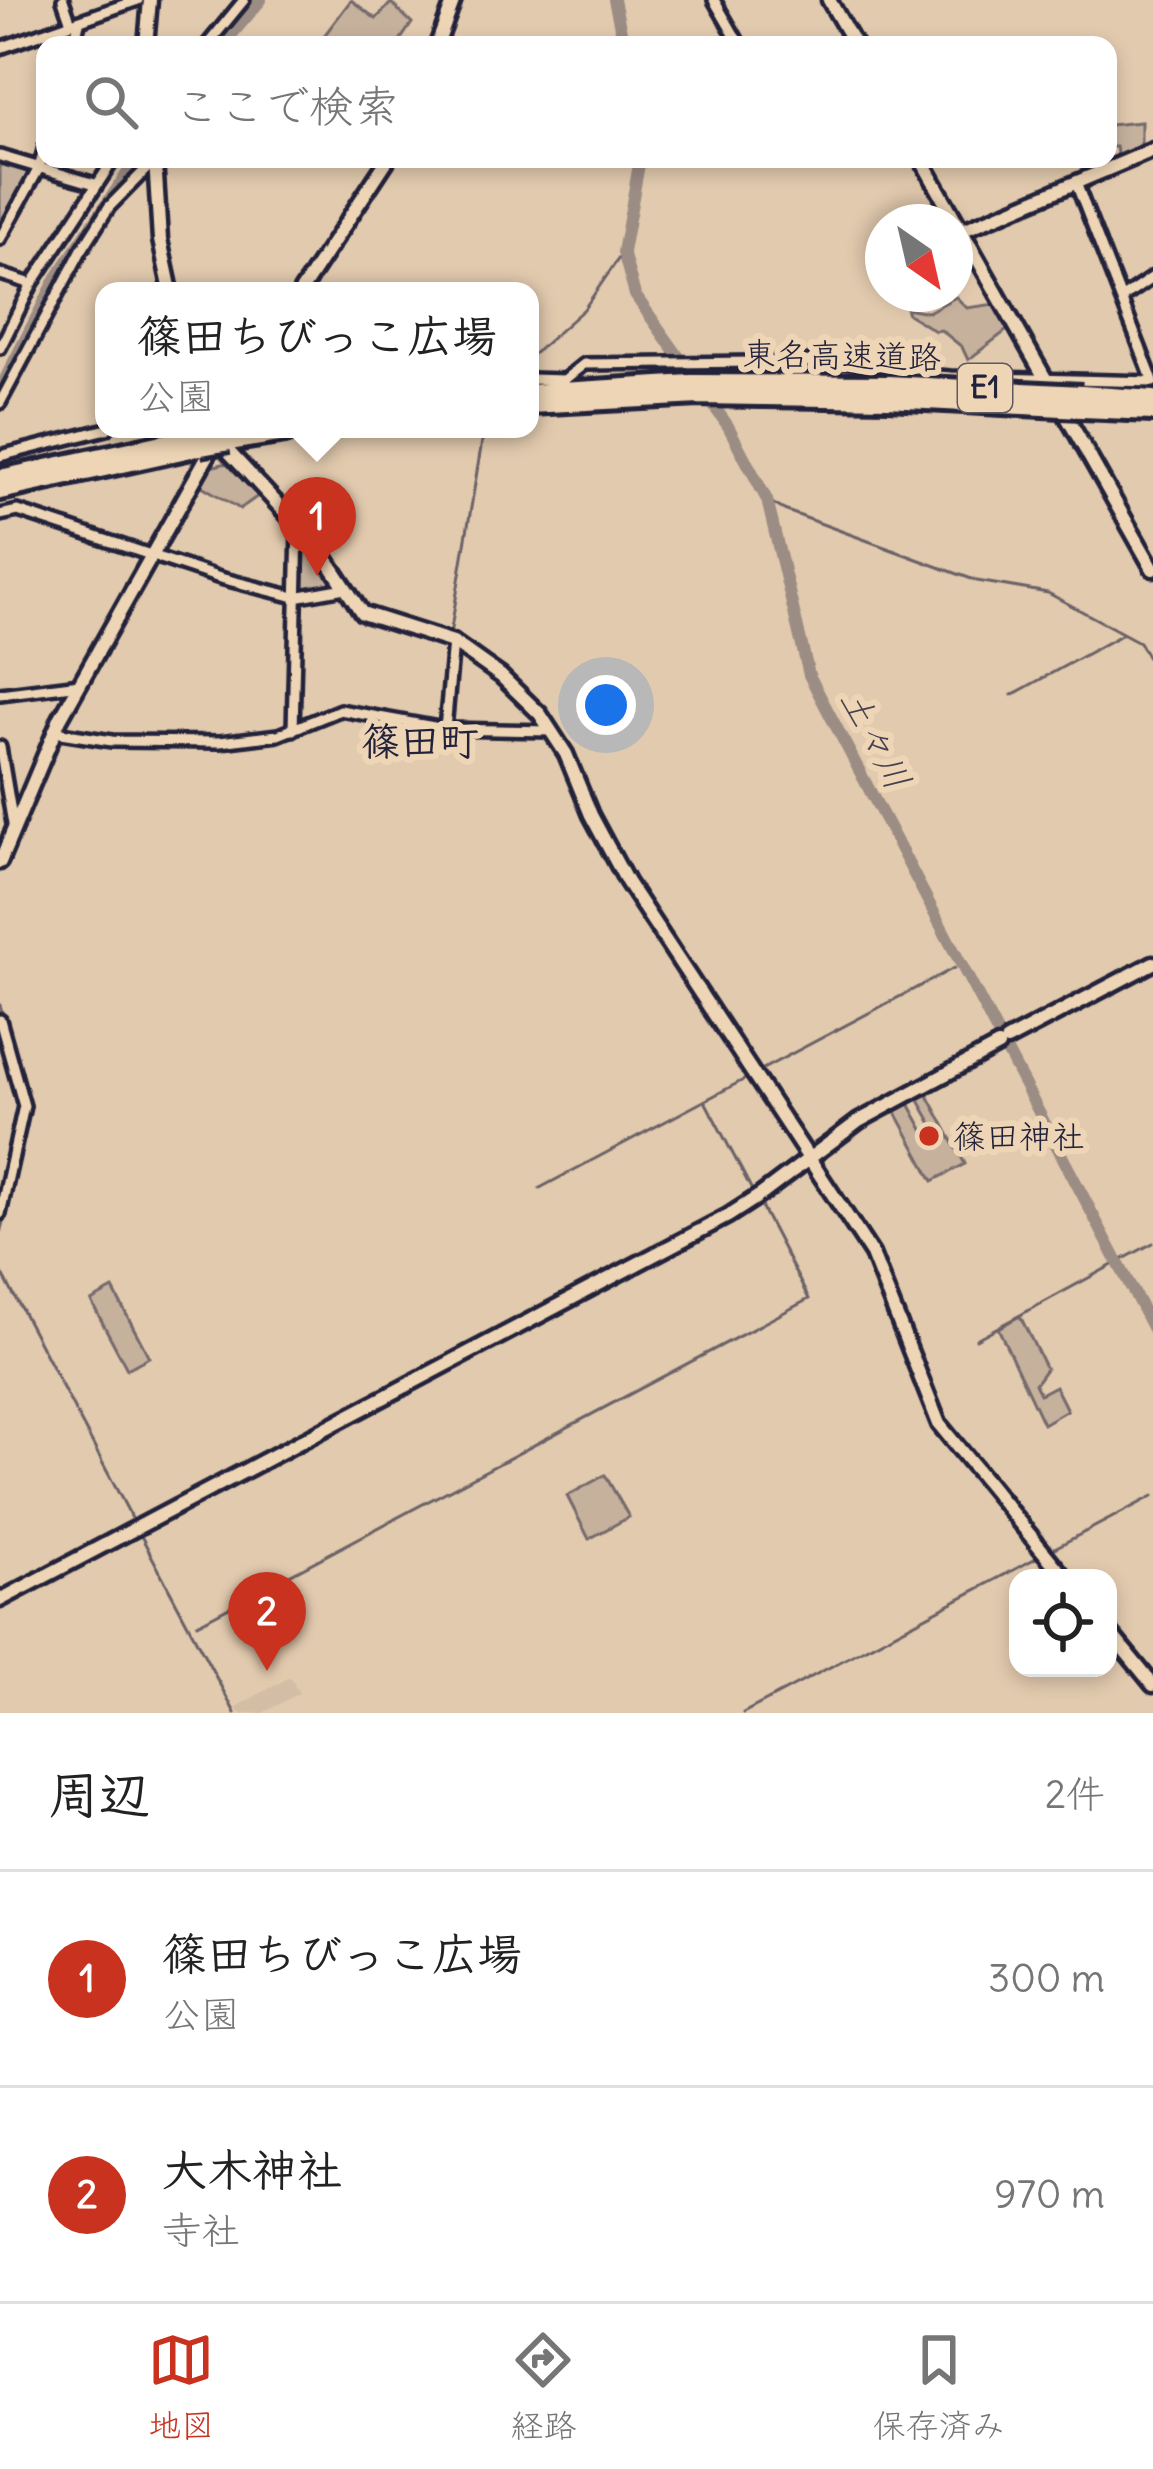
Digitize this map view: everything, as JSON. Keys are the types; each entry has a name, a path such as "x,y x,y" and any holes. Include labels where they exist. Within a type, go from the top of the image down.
{"highway":[{"name":"東名高速道路","path":"539,394 888,391 1082,401 1153,399"},
{"name":"東名高速道路","path":"539,403 570,396"},
{"name":"東名高速道路","path":"1082,401 1153,412"},
{"path":"0,478 203,438"},
{"path":"0,491 206,438"}],"street":[{"path":"63,0 76,22 75,36"},
{"path":"0,48 138,0"},
{"path":"147,36 150,0"},
{"path":"215,36 244,0"},
{"path":"440,36 454,0"},
{"path":"714,0 735,36"},
{"path":"829,0 850,36"},
{"path":"1117,165 1153,150"},
{"path":"0,156 36,167"},
{"path":"0,239 40,168 95,184"},
{"path":"0,348 32,284 107,168"},
{"path":"0,403 65,278 109,207 147,168"},
{"path":"156,168 160,240 169,282"},
{"path":"307,282 382,168"},
{"path":"926,168 946,204"},
{"path":"973,226 1111,168"},
{"path":"539,379 565,380 584,364 874,363 912,374 1045,382 1153,381 1076,183"},
{"path":"973,253 1153,569"},
{"path":"0,274 32,284"},
{"path":"1121,298 1153,277"},
{"path":"0,456 18,458 95,433"},
{"path":"0,862 54,732 216,438"},
{"path":"221,438 297,524 356,607 370,618 453,642 530,701 552,731 627,882 872,1254 939,1424 1058,1569"},
{"path":"26,494 29,515"},
{"path":"0,515 18,511 151,556 296,597 345,588"},
{"path":"292,730 297,524"},
{"path":"445,729 453,642"},
{"path":"0,694 80,684"},
{"path":"54,732 112,741 220,742 292,730 340,710 445,729 552,731"},
{"path":"0,747 14,830"},
{"path":"0,1600 728,1216 877,1109 1153,963"},
{"path":"0,1020 24,1106 0,1214"},
{"path":"0,1070 16,1075"},
{"path":"0,1149 14,1152"},
{"path":"1117,1641 1153,1685"}],"shaded area":[{"path":"351,0 376,19 391,3 412,23 403,36 324,36"},
{"path":"1141,122 1141,150 1118,160 1117,154 1117,124"},
{"path":"0,162 32,174 0,230"},
{"path":"995,304 1010,328 968,360 962,347 941,330 908,314 973,312 973,307"},
{"path":"232,462 262,493 240,509 197,483 205,468"},
{"path":"313,547 337,585 303,593 301,550"},
{"name":"篠田神社","path":"925,1090 965,1164 933,1181 893,1107 907,1100 930,1142 939,1136 916,1095"},
{"path":"113,1289 149,1357 127,1369 91,1301"},
{"path":"1020,1316 1046,1369 1035,1384 1040,1394 1055,1386 1067,1410 1043,1424 998,1328"},
{"path":"605,1475 629,1517 589,1539 567,1496"},
{"path":"290,1677 299,1693 263,1713 239,1713 236,1707"}],"waterway":[{"path":"231,36 261,0"},
{"name":"土々川","path":"614,0 622,36"},
{"path":"0,389 57,277 131,168"},
{"name":"土々川","path":"638,168 623,252 635,295 728,426 767,500 809,675 1153,1329"},
{"path":"539,349 584,309 623,252"},
{"path":"450,635 483,438"},
{"path":"767,500 977,581 1048,593 1139,642 1153,667"},
{"path":"1012,695 1121,635"},
{"path":"759,1071 954,968"},
{"path":"0,1005 28,1103"},
{"path":"540,1188 749,1077"},
{"path":"705,1101 754,1194"},
{"path":"197,1624 809,1299 759,1203"},
{"path":"0,1233 4,1218"},
{"path":"976,1339 1153,1243"},
{"path":"0,1269 136,1526"},
{"path":"1047,1552 1153,1496"},
{"path":"140,1534 235,1713"},
{"path":"743,1713 1038,1557"}],"place":[{"name":"篠田ちびっこ広場","path":"317,576"},
{"name":"篠田神社","path":"929,1136"},
{"name":"大木神社","path":"267,1671"}],"district":[{"name":"篠田町","path":"420,741"}]}
